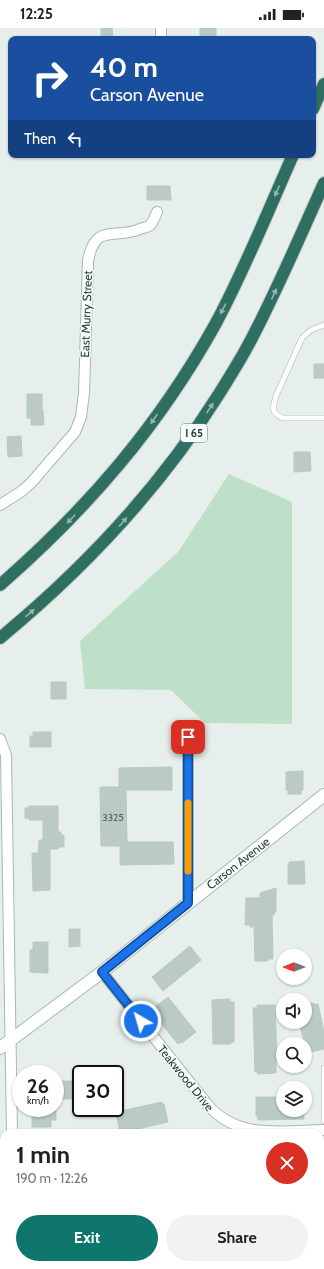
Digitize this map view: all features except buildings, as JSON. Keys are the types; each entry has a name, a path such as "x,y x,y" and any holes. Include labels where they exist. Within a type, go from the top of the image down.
{"highway":[{"path":"316,102 324,84"},
{"path":"0,585 42,548 88,501 127,456 166,403 191,366 217,321 246,261 292,158"},
{"name":"I 65","path":"0,638 43,602 103,544 158,481 194,433 253,336 276,291 324,182"}],"main road":[{"name":"Carson Avenue","path":"0,1048 102,972 324,795"}],"street":[{"name":"East Murry Street","path":"0,505 32,483 75,432 81,416 84,393 88,261 90,251 98,237 110,233 137,231 149,226 157,212"},
{"path":"188,737 188,903"},
{"path":"0,739 6,755 12,1129"},
{"name":"Teakwood Drive","path":"102,972 213,1112 237,1127 245,1129"}],"lane":[{"path":"324,325 311,330 302,338 276,396 274,412 276,416 283,418 324,418"},
{"path":"324,1068 324,1121"}],"green space":[{"path":"229,474 292,502 292,724 205,723 171,690 85,689 80,641 178,552"}],"slow traffic":[{"path":"188,803 188,871"}],"route":[{"path":"141,1021 102,972 188,903 188,737"}]}
